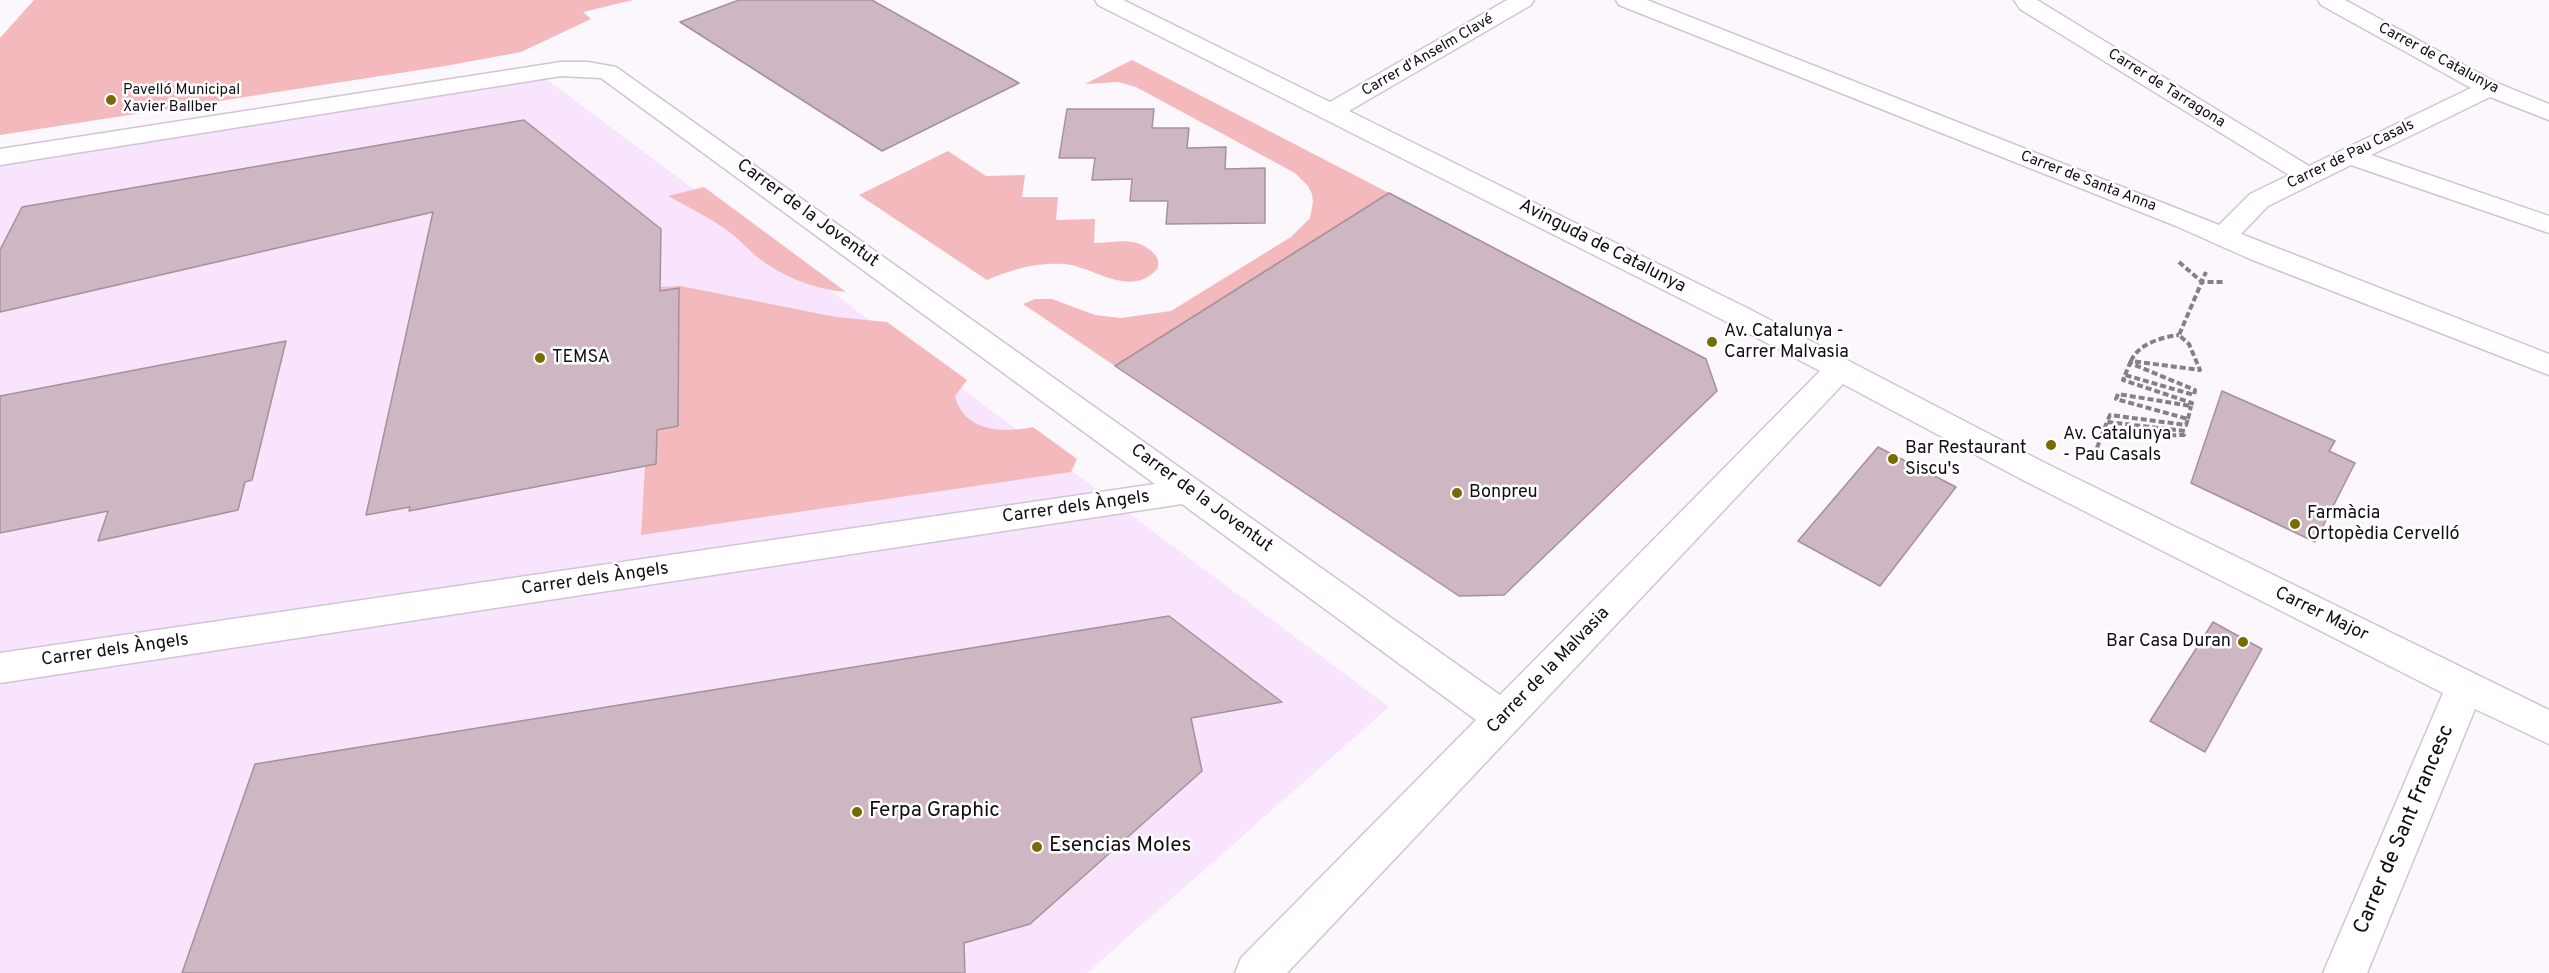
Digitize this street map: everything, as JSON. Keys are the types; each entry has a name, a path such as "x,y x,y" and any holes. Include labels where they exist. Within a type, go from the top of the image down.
{"street":[{"name":"Avinguda de Catalunya","path":"1106,0 1332,111 1840,369 2093,501"},
{"name":"Carrer d'Anselm Clavé","path":"1332,111 1523,0"},
{"name":"Carrer de Santa Anna","path":"1626,0 2549,365"},
{"name":"Carrer de Tarragona","path":"2025,0 2028,4 2308,176"},
{"name":"Carrer de Catalunya","path":"2330,0 2489,88 2549,113"},
{"name":"Carrer de la Joventut","path":"0,157 561,69 608,72 1503,718"},
{"name":"Carrer de Pau Casals","path":"2223,237 2259,200 2489,88"},
{"path":"2350,156 2549,225"},
{"name":"Carrer de la Malvasia","path":"1257,973 1840,369"},
{"name":"Carrer dels Àngels","path":"0,668 1191,491"},
{"name":"Carrer Major","path":"2093,501 2549,728"},
{"name":"Carrer de Sant Francesc","path":"2345,973 2465,686"}],"path":[{"path":"2179,335 2209,265"},
{"path":"2097,448 2110,415 2186,425 2192,403 2123,380 2130,362 2134,352 2164,337 2179,335 2189,344 2200,370 2130,362"},
{"path":"2125,375 2194,395 2195,390 2130,362"},
{"path":"2188,419 2116,399 2118,394 2191,406"},
{"path":"2101,437 2184,435 2185,431 2107,422"}],"shaded area":[{"name":"Pavelló Municipal Xavier Ballber","path":"34,0 633,0 583,12 591,19 521,52 445,66 0,135 0,38"},
{"path":"1132,60 1389,193 1115,366 1023,304 1035,299 1052,299 1095,315 1121,318 1171,311 1291,237 1310,218 1313,202 1308,186 1295,173 1136,87 1118,82 1085,84"},
{"path":"546,79 1389,707 1087,973 0,973 0,166"},
{"path":"948,151 986,176 1025,175 1022,197 1058,197 1056,220 1095,219 1094,243 1122,241 1137,243 1146,247 1156,257 1157,269 1147,278 1124,281 1076,266 1045,264 1015,270 987,280 859,195"},
{"path":"704,187 846,292 810,285 787,276 756,256 721,226 668,196"},
{"path":"681,286 836,317 887,322 967,380 955,396 967,417 986,427 998,429 1033,427 1077,459 1071,472 641,535 645,466 656,464 657,430 678,425 679,288 660,291 660,287"}],"building":[{"path":"739,0 872,0 1019,83 882,151 680,22"},
{"path":"1067,109 1154,109 1152,128 1189,128 1187,148 1226,147 1225,169 1265,168 1265,223 1166,224 1168,201 1130,201 1132,179 1092,180 1095,158 1059,158"},
{"path":"524,120 661,229 660,291 679,288 678,426 657,430 656,464 409,511 410,507 366,515 433,212 0,312 0,250 22,207"},
{"name":"Bonpreu","path":"1389,193 1706,359 1717,391 1504,595 1459,596 1115,366"},
{"path":"286,341 252,480 245,482 238,510 98,541 108,511 0,533 0,396"},
{"path":"2222,391 2335,441 2329,451 2355,463 2315,542 2191,483"},
{"path":"1878,447 1956,487 1880,586 1798,541"},
{"path":"1169,616 1282,702 1191,718 1202,771 1030,924 964,943 965,973 182,973 255,764"},
{"path":"2213,622 2262,649 2205,752 2150,721"}],"place":[{"name":"Pavelló Municipal Xavier Ballber","path":"111,100"},
{"name":"Av. Catalunya - Carrer Malvasia","path":"1712,342"},
{"name":"TEMSA","path":"540,358"},
{"name":"Av. Catalunya - Pau Casals","path":"2051,445"},
{"name":"Bar Restaurant Siscu's","path":"1893,459"},
{"name":"Bonpreu","path":"1457,493"},
{"name":"Farmàcia Ortopèdia Cervelló","path":"2295,524"},
{"name":"Bar Casa Duran","path":"2243,642"},
{"name":"Ferpa Graphic","path":"857,812"},
{"name":"Esencias Moles","path":"1037,847"}]}
